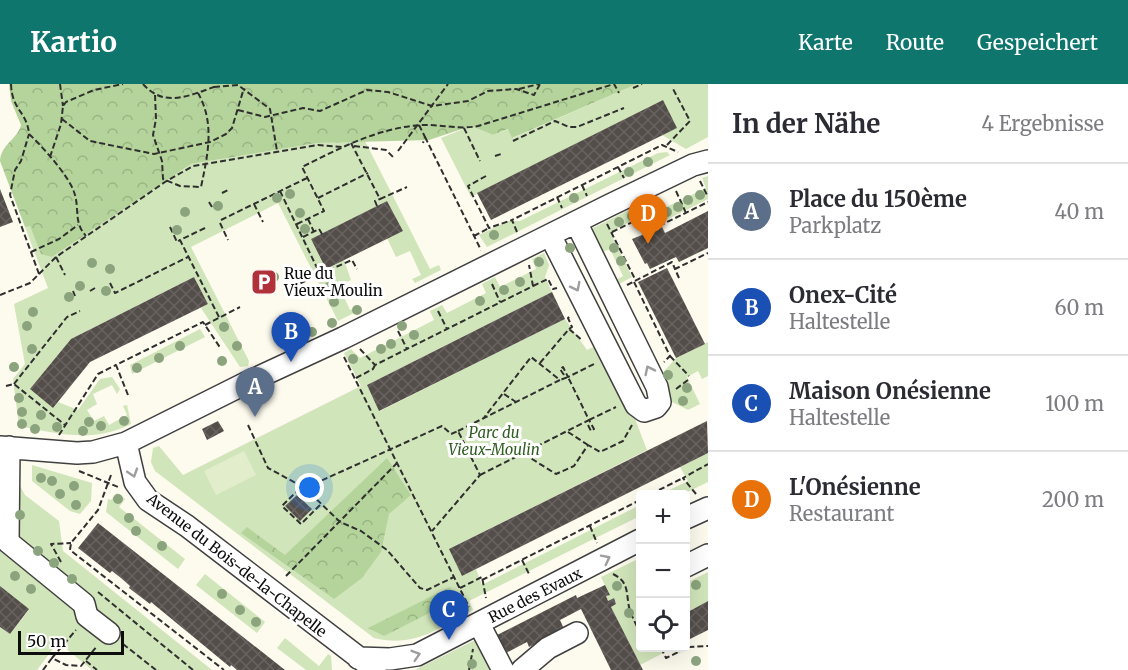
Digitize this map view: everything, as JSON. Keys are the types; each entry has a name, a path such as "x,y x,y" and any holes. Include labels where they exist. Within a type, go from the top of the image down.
{"street":[{"path":"109,633 99,605 84,604 8,543 5,447 52,445 93,452 126,443 201,405 489,272 550,235 570,217 693,165 703,169"},
{"path":"550,235 636,405 644,411 656,407 660,402 657,387 570,217"},
{"name":"Avenue du Bois-de-la-Chapelle","path":"126,443 135,482 148,500 187,526 366,664"},
{"path":"690,515 704,505"},
{"name":"Rue des Evaux","path":"366,664 417,656 481,615 636,542"},
{"path":"690,564 708,555"},
{"path":"481,615 503,670"},
{"path":"522,670 548,648 578,633"}],"path":[{"path":"11,84 14,103 28,119 29,134 21,161 15,170 10,195 39,274"},
{"path":"50,157 62,119 60,84"},
{"path":"63,105 74,97 123,84"},
{"path":"143,84 154,95 168,100 198,93 214,86 232,84 244,88 270,109 277,151"},
{"path":"399,151 448,84"},
{"path":"519,90 534,95 539,84"},
{"path":"238,111 259,117 303,108 326,110 367,90 388,92 432,106 468,101 483,91 519,90 539,84"},
{"path":"297,224 324,211 302,167 362,138 419,125 464,128 614,84 619,93"},
{"path":"633,88 642,84"},
{"path":"667,145 690,121 672,87"},
{"path":"62,119 90,141 113,144 135,152 159,153 210,142 232,128 244,88"},
{"path":"165,182 180,186 201,186 210,142 207,112 198,93"},
{"path":"154,95 156,119 153,135 165,182"},
{"path":"513,141 555,121 569,127 577,127 624,108"},
{"path":"419,125 474,236 500,302"},
{"path":"464,128 480,161"},
{"path":"29,134 44,147 74,191 78,225 86,236"},
{"path":"423,143 425,137"},
{"path":"351,143 380,199"},
{"path":"0,295 30,283 56,257 165,182 193,166 318,145 343,147"},
{"path":"474,236 513,220 662,145 667,145 680,153"},
{"path":"354,146 386,150 393,157"},
{"path":"495,156 501,154"},
{"path":"618,167 624,178"},
{"path":"703,169 708,197"},
{"path":"318,198 368,173"},
{"path":"486,176 468,186 489,228"},
{"path":"228,240 220,222 307,177"},
{"path":"582,185 588,198"},
{"path":"673,186 686,213"},
{"path":"377,206 375,201 407,187"},
{"path":"222,193 228,190"},
{"path":"280,191 320,274"},
{"path":"249,198 263,222"},
{"path":"557,198 570,217"},
{"path":"650,198 663,224 708,202"},
{"path":"209,202 212,207"},
{"path":"612,232 656,210"},
{"path":"308,219 314,232"},
{"path":"513,220 518,234"},
{"path":"607,224 670,356 689,376"},
{"path":"31,252 59,239 78,225"},
{"path":"170,227 177,242 205,228"},
{"path":"303,237 319,229 322,234"},
{"path":"180,240 219,317"},
{"path":"675,269 708,253"},
{"path":"110,283 115,293 189,256"},
{"path":"56,257 65,275"},
{"path":"299,284 352,260 357,269"},
{"path":"528,260 533,286"},
{"path":"629,284 672,262 679,278"},
{"path":"355,378 373,369 375,365 548,279 553,289 557,287 562,297"},
{"path":"90,291 95,288"},
{"path":"72,291 75,296"},
{"path":"436,305 447,329"},
{"path":"205,325 240,307"},
{"path":"540,363 572,327 567,307"},
{"path":"6,386 14,384 67,317 80,311"},
{"path":"52,445 98,374 203,322 221,349"},
{"path":"648,325 653,322"},
{"path":"395,326 407,349"},
{"path":"569,329 588,345 602,338"},
{"path":"356,345 375,365"},
{"path":"342,352 454,577 481,615"},
{"path":"651,374 670,356"},
{"path":"483,419 531,357 560,381"},
{"path":"320,505 301,524 282,506 305,488 392,451 442,426 451,435 601,360"},
{"path":"116,365 128,395"},
{"path":"564,375 560,369 563,367 594,429 591,431 588,424"},
{"path":"14,384 65,426"},
{"path":"503,393 516,402"},
{"path":"432,531 480,475 624,403"},
{"path":"567,431 600,452 623,441 636,417 644,411"},
{"path":"248,425 268,468 305,488 340,522 361,531 387,550 420,588 427,590 454,577"},
{"path":"458,431 480,475"},
{"path":"524,454 556,474 574,466 588,445"},
{"path":"286,576 397,463"},
{"path":"659,490 708,464"},
{"path":"75,470 148,500"},
{"path":"111,475 98,510 71,543 70,550 224,670"},
{"path":"683,478 692,486 704,505"},
{"path":"482,580 636,502"},
{"path":"590,526 601,551"},
{"path":"65,566 51,544 71,543"},
{"path":"522,560 534,584"},
{"path":"608,572 624,582 628,592 629,608 636,625"},
{"path":"460,588 482,577 482,580"},
{"path":"481,615 482,580"},
{"path":"97,592 99,605 193,670"},
{"path":"43,670 99,605"},
{"path":"81,666 109,633 150,668 156,670"},
{"path":"690,647 708,646"},
{"path":"469,670 473,648"},
{"path":"663,652 666,658 679,652"},
{"path":"52,658 66,665 81,666 85,670"},
{"path":"86,661 97,670"}],"green space":[{"path":"9,84 637,84 512,138 508,129 493,135 471,126 429,140 318,143 191,164 52,257 41,254 30,226 25,227 0,161 3,150 21,125 11,101"},
{"path":"637,84 708,84 708,137 686,149 662,135 663,100 471,197 441,138 471,126 493,135 509,129 513,138"},
{"path":"365,141 430,269 439,265 441,270 415,283 412,279 421,275 410,251 396,257 387,238 403,231 387,201 311,239 326,269 344,260 351,280 339,286 350,310 360,306 360,310 338,321 278,203 191,247 249,361 248,366 240,367 201,308 208,304 194,277 71,339 31,389 53,408 58,402 78,410 100,379 112,377 120,389 117,394 112,385 93,394 97,404 87,410 94,421 104,416 109,425 127,415 123,406 127,405 131,424 117,430 90,435 62,434 19,426 13,379 25,364 14,304 48,288 25,227 29,225 52,257 191,164 318,143"},
{"path":"667,152 670,155 487,247 479,235 508,221 520,221 658,153"},
{"path":"708,176 708,199 666,220 660,210 706,188 702,178"},
{"path":"649,200 654,209 610,232 632,277 617,285 614,281 623,276 610,249 600,253 591,234 593,228"},
{"name":"Parc du Vieux-Moulin","path":"544,253 549,265 545,277 552,292 367,385 380,411 565,319 587,350 598,345 633,414 647,450 450,549 462,576 476,569 482,585 636,507 636,518 469,601 473,610 426,635 402,640 374,638 155,471 151,462 153,448 159,446 183,475 361,386 344,353 351,349 360,358 434,320 430,311 442,305 447,313 486,293 482,284 495,277 500,287 536,269 532,259"},
{"path":"200,329 205,337 132,374 130,365"},
{"path":"708,342 708,376 702,379 698,371 687,377 700,404 688,410 672,402 658,378 676,358"},
{"path":"244,451 256,475 216,495 204,471"},
{"path":"708,453 708,482 690,491 669,490 688,481 680,467"},
{"path":"387,458 411,495 389,514 381,552 362,578 334,599 241,533 247,527 285,555"},
{"path":"32,465 92,483 91,501 80,514 70,511 32,481"},
{"path":"18,482 25,495 59,521 63,551 212,670 92,670 58,642 37,670 0,670 0,627 10,634 29,610 0,586 0,552"},
{"path":"117,493 125,499 119,507 185,559 178,569 106,512 108,499 111,500"},
{"path":"636,560 636,652 665,652 640,665 611,607 616,604 614,599 608,601 606,596 609,594 601,577"},
{"path":"708,572 708,601 690,611 690,598 690,581"},
{"path":"205,574 265,622 257,633 196,585"},
{"path":"450,587 455,600 384,636 368,628"},
{"path":"285,638 319,666 328,654 331,656 332,670 306,670 277,648"},
{"path":"479,638 493,670 415,670"}],"building":[{"path":"663,100 677,128 491,220 477,193"},
{"path":"0,189 13,222 0,227"},
{"path":"387,201 403,231 326,269 311,239"},
{"path":"708,211 708,248 679,262 676,257 650,269 647,263 645,264 632,239 662,227 665,233"},
{"path":"667,268 705,344 676,358 638,282"},
{"path":"194,277 208,304 90,362 53,408 30,389 71,339"},
{"path":"552,292 565,319 379,411 367,385"},
{"path":"218,421 224,431 207,440 202,429"},
{"path":"707,421 708,453 462,576 449,549"},
{"path":"297,495 312,509 300,521 285,506"},
{"path":"98,523 285,670 237,670 231,665 230,667 151,602 150,604 129,588 130,586 121,578 112,571 110,573 78,548"},
{"path":"605,585 610,595 606,596 608,601 614,598 616,604 611,607 643,670 611,670 581,609 560,620 565,631 529,647 527,642 504,654 495,636 576,595 577,598"},
{"path":"0,586 29,609 10,634 0,627"},
{"path":"708,601 708,630 690,639 690,611"}],"place":[{"name":"L'Onésienne","path":"648,244"},
{"name":"Rue du Vieux-Moulin","path":"264,282"},
{"name":"Onex-Cité","path":"291,362"},
{"name":"Place du 150ème","path":"255,417"},
{"name":"Maison Onésienne","path":"449,640"}]}
